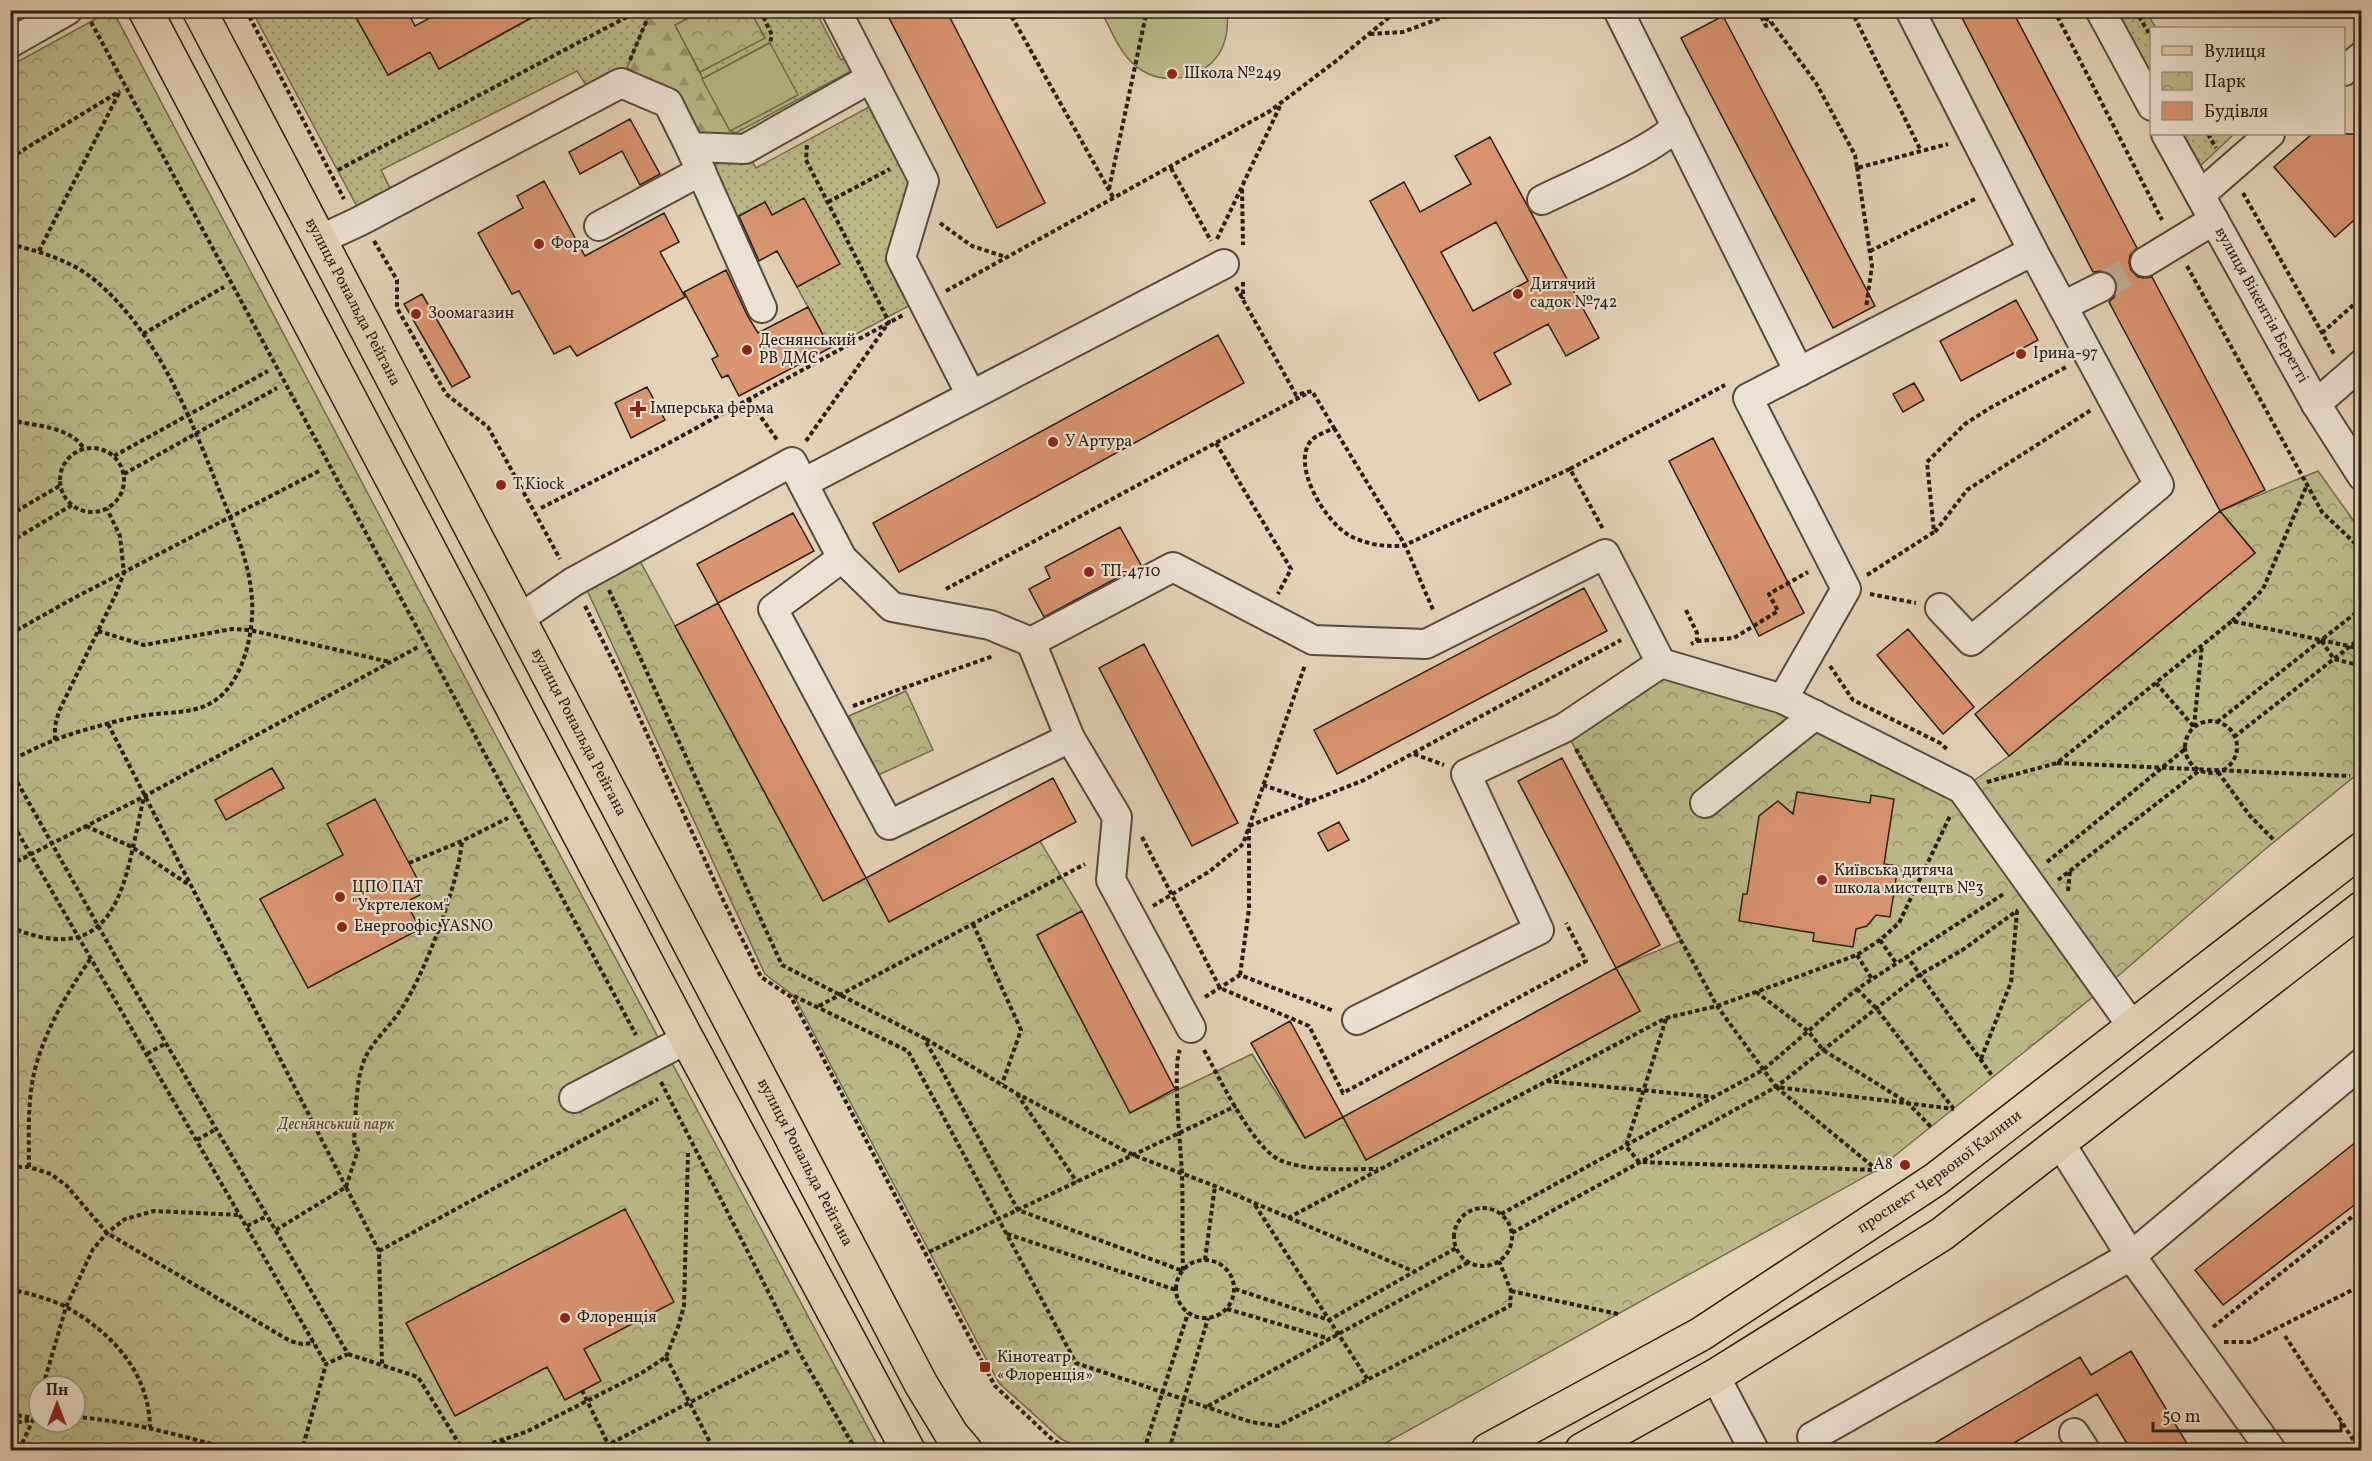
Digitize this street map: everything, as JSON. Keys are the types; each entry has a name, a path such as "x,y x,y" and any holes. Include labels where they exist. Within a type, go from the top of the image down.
{"main road":[{"path":"146,10 687,1039 908,1450"},
{"name":"вулиця Рональда Рейгана","path":"199,10 927,1395 952,1435 965,1450"},
{"name":"проспект Червоної Калини","path":"1488,1450 1701,1334 1936,1179 2361,849"},
{"path":"1582,1450 1715,1376 1942,1234 2361,908"}],"street":[{"path":"836,10 924,182 901,258 971,395"},
{"path":"1618,10 1799,372"},
{"path":"1910,10 2033,250 2159,484 1971,641 1940,608"},
{"path":"2100,10 2150,104"},
{"path":"10,43 80,16"},
{"path":"2345,69 2361,56"},
{"path":"599,226 695,159 745,149 871,78"},
{"path":"320,240 621,83 668,103 762,308"},
{"path":"1542,200 1653,145 1671,132 1676,125"},
{"name":"вулиця Вікентія Беретті","path":"2167,135 2316,404 2361,476"},
{"path":"2200,195 2269,135"},
{"path":"2145,262 2214,220"},
{"path":"1783,699 1846,589 1748,398 2033,250"},
{"path":"519,618 598,567 798,472 971,395 1224,264"},
{"path":"2063,306 2101,287"},
{"path":"2316,404 2354,371"},
{"path":"798,472 842,558 892,607 990,625 1031,642 1070,738 1118,817 1111,880 1187,1020"},
{"path":"1031,642 1173,567 1313,640 1426,644 1605,554 1661,663 1783,699 1962,789 2027,895 2132,1026"},
{"path":"842,558 773,609 889,825 1070,738"},
{"path":"1358,1020 1539,930 1466,774 1564,728 1661,663"},
{"path":"1705,803 1815,715"},
{"path":"574,1098 687,1039"},
{"path":"1812,1437 2131,1256 2361,1063"},
{"path":"2060,1143 2131,1256 2271,1450"},
{"path":"1715,1376 1754,1450"}],"path":[{"path":"246,10 354,218 369,232 397,280 397,308 446,394 488,427 573,582 620,675 761,977 791,997 995,1386 1054,1441 1074,1450"},
{"path":"338,170 640,10"},
{"path":"621,83 651,10"},
{"path":"760,10 772,34 770,43"},
{"path":"1008,10 1113,197"},
{"path":"1109,189 1147,10"},
{"path":"924,303 1113,197 1171,168 1270,111 1398,10"},
{"path":"1369,34 1403,32 1462,10"},
{"path":"1752,10 1771,22 1816,83 1855,155 1857,168 1975,136"},
{"path":"1758,10 1766,26 1771,22"},
{"path":"1851,10 1921,151"},
{"path":"2054,10 2174,243 2322,512 2361,550"},
{"path":"2135,10 2150,36"},
{"path":"80,16 649,1059 800,1352 856,1450"},
{"path":"10,158 120,91 39,251"},
{"path":"1171,168 1214,246 1282,101"},
{"path":"2209,135 2322,333 2354,371"},
{"path":"828,202 912,157"},
{"path":"806,160 889,322"},
{"path":"1857,163 1872,266 1861,340"},
{"path":"1869,250 2001,186"},
{"path":"917,207 972,246 1006,257"},
{"path":"10,244 39,251 76,268 96,281 133,319 157,355 189,415 230,517 246,567 252,597 250,630 238,671 225,692 209,706 174,714 148,715 108,724 55,740 10,761"},
{"path":"1224,264 1296,395 1312,391"},
{"path":"143,334 224,287"},
{"path":"2322,333 2361,297"},
{"path":"541,508 899,317"},
{"path":"748,399 798,472 889,322"},
{"path":"1934,532 1928,462 1973,418 2089,355"},
{"path":"114,456 268,371"},
{"path":"1334,428 1312,439 1304,459 1306,474 1328,517 1339,528 1360,539 1390,547 1405,545 1570,470 1727,384"},
{"path":"124,474 277,388"},
{"path":"1312,391 1405,545 1443,635"},
{"path":"908,610 1312,391"},
{"path":"1846,589 1934,532 1967,490 2112,397"},
{"path":"10,420 68,434 79,441 84,448"},
{"path":"1216,443 1291,569 1268,616"},
{"path":"84,448 95,448 114,456 124,474 121,494 115,503 97,512 86,512 72,505 62,492 60,485 61,470 66,460 84,448"},
{"path":"10,634 321,470"},
{"path":"1570,470 1604,531"},
{"path":"2057,763 2232,621 2263,589 2307,484"},
{"path":"10,515 60,485"},
{"path":"10,542 72,505"},
{"path":"55,740 55,726 59,711 116,596 123,573 120,536 107,509"},
{"path":"1688,645 1696,641 1734,638 1778,610 1769,594 1831,560"},
{"path":"598,567 782,965 924,1038 1017,1093 1133,1155 1215,1186 1415,1272"},
{"path":"1846,589 1940,608"},
{"path":"2194,727 2201,723 2217,722 2361,608"},
{"path":"1686,610 1697,633 1696,641"},
{"path":"2232,621 2361,649"},
{"path":"1249,826 1364,780 1643,628"},
{"path":"98,631 144,645 232,629 250,630 390,662"},
{"path":"2234,737 2361,637"},
{"path":"1132,918 1210,871 1243,844 1313,640"},
{"path":"2321,640 2334,659 2361,666"},
{"path":"830,714 1031,642"},
{"path":"1815,644 1854,700 1940,743 1949,751"},
{"path":"2200,771 2190,762 2185,749 2186,741 2194,727 2202,645"},
{"path":"10,865 145,796 418,647"},
{"path":"2156,683 2194,727"},
{"path":"1287,1218 1666,1018 1717,1006 1857,955 1880,940 1899,923 1962,789 2057,763 2218,772 2232,762 2237,745 2230,730 2217,722"},
{"path":"108,724 379,1251 382,1365"},
{"path":"1564,728 1717,1006 1776,1087 1877,1170 1639,1162 1626,1146"},
{"path":"1512,1233 1776,1087 1919,975 1964,949 2027,895 2185,749"},
{"path":"10,770 348,1354 418,1377 463,1450"},
{"path":"1501,1214 1763,1070 1857,989 1906,955 2027,895 2200,771 2350,776"},
{"path":"2218,772 2250,816 2275,841"},
{"path":"1263,785 1311,801"},
{"path":"10,927 47,938 80,938 99,927 109,916 119,898 145,796"},
{"path":"409,863 462,841 508,818"},
{"path":"10,819 326,1364 302,1450"},
{"path":"86,825 132,847 191,886"},
{"path":"1183,1271 1189,1265 1205,1260 1222,1265 1229,1272 1235,1289 1227,1309 1208,1318 1188,1313 1178,1299 1176,1290 1183,1271 1177,1056 1187,1020 1220,988 1240,975 1249,909 1249,826"},
{"path":"1140,832 1220,988 1309,1026 1343,1093 1586,961 1565,920"},
{"path":"276,1230 346,1187 358,1150 354,1142 359,1083 366,1056 402,1009 421,971 445,909 460,860 462,841"},
{"path":"818,1007 1115,848"},
{"path":"1981,1059 2011,982 2027,895"},
{"path":"973,924 1021,1030 1002,1084"},
{"path":"1880,940 1896,963"},
{"path":"1857,955 1872,979"},
{"path":"1906,955 1993,1077"},
{"path":"29,1167 29,1117 34,1071 46,1035 61,1004 91,958"},
{"path":"1240,975 1358,1020"},
{"path":"1776,1087 1954,1109 1876,1008 1857,989"},
{"path":"1756,992 1808,1031 1823,1050 1908,1103 1931,1127"},
{"path":"794,996 908,1051 1076,1363 1183,1401 1207,1406 1251,1422 1278,1426 1510,1306 1512,1291 1499,1261"},
{"path":"1626,1146 1666,1018"},
{"path":"1187,1020 1264,1151 1281,1161 1311,1169 1379,1169"},
{"path":"924,1038 1018,1210 1183,1271"},
{"path":"147,1054 166,1043"},
{"path":"1547,1081 1714,1097"},
{"path":"1017,1093 1077,1182"},
{"path":"379,1251 658,1099"},
{"path":"929,1252 1236,1106"},
{"path":"197,1140 216,1129"},
{"path":"471,1450 526,1432 640,1374 666,1357 684,1306 688,1153"},
{"path":"10,1167 29,1167 51,1174 68,1186 107,1233 290,1341 302,1344 314,1343"},
{"path":"1205,1260 1215,1186"},
{"path":"1255,1205 1368,1380"},
{"path":"1483,1208 1501,1214 1512,1233 1510,1249 1499,1261 1484,1266 1469,1262 1456,1248 1454,1239 1459,1221 1465,1214 1483,1208"},
{"path":"2196,1346 2361,1209"},
{"path":"46,1374 66,1307 93,1249 107,1233 125,1219 154,1211 240,1215"},
{"path":"247,1226 267,1215"},
{"path":"1007,1234 1176,1290"},
{"path":"1235,1289 1329,1320 1456,1248"},
{"path":"1207,1406 1469,1262"},
{"path":"2196,1346 2212,1342 2250,1342 2361,1285"},
{"path":"10,1289 66,1307 117,1345 136,1371 150,1406 150,1427"},
{"path":"1512,1291 1618,1314"},
{"path":"1227,1309 1330,1339"},
{"path":"1144,1450 1188,1313"},
{"path":"1169,1450 1208,1318"},
{"path":"2285,1336 2360,1450"},
{"path":"598,1450 689,1405 791,1350"},
{"path":"326,1364 348,1354"},
{"path":"666,1357 714,1450"},
{"path":"582,1390 611,1450"},
{"path":"10,1414 27,1418"},
{"path":"87,1418 150,1427 235,1450"},
{"path":"10,1424 27,1421"},
{"path":"19,1450 27,1433"},
{"path":"502,1440 508,1450"}],"green space":[{"path":"815,10 841,60 855,53 857,84 849,72 736,133 730,131 797,95 769,43 702,79 700,72 765,38 750,11"},
{"name":"Деснянський парк","path":"113,11 488,721 880,1450 11,1450 10,66"},
{"path":"252,11 352,11 389,75 430,52 439,69 545,11 651,11 624,75 590,91 577,71 381,170 394,196 360,212"},
{"path":"651,11 702,11 675,25 730,131 736,133 728,139 695,137 674,94 627,68"},
{"path":"702,11 750,11 765,38 700,72 675,25"},
{"path":"1101,11 1227,11 1228,23 1224,43 1219,54 1211,63 1190,75 1166,78 1154,76 1135,66 1118,44"},
{"path":"2116,11 2146,11 2155,27 2150,27 2150,75"},
{"path":"770,43 798,95 730,131 702,79"},
{"path":"870,86 919,180 896,258 916,302 830,348 797,287 772,215 765,202 730,220 705,157 748,154 756,168 869,107 860,90"},
{"path":"2183,135 2233,135 2199,167"},
{"path":"2318,471 2361,531 2361,771 2263,851 2104,988 1877,1170 1373,1450 1084,1450 1061,1439 999,1383 794,996 765,974 581,577 633,548 823,900 866,878 889,921 1040,841 1082,911 1037,935 1130,1113 1252,1054 1305,1138 1343,1117 1366,1160 1640,1011 1616,968 1681,941 1564,728 1661,663 1962,789 2009,756 2255,553 2220,511"},
{"path":"906,691 933,750 876,776 849,716"}],"building":[{"path":"352,10 407,10 415,26 444,10 545,10 439,69 430,52 388,75"},
{"path":"885,10 946,10 1045,203 997,228"},
{"path":"1958,10 2012,10 2137,248 2130,255 2131,270 2138,277 2152,277 2265,490 2220,511 2109,302 2117,289 2115,279 2110,273 2093,272"},
{"path":"1723,16 1875,306 1833,328 1681,38"},
{"path":"630,119 660,174 640,185 622,151 580,174 569,152"},
{"path":"2361,134 2361,214 2335,237 2274,167 2311,135"},
{"path":"1490,137 1599,338 1566,356 1548,324 1494,353 1511,384 1479,401 1370,201 1404,182 1420,212 1471,184 1455,156","holes":["1496,222 1528,281 1473,311 1441,252"]},
{"path":"544,181 585,256 664,213 679,242 660,252 685,297 577,356 570,346 554,354 519,291 512,294 478,233 523,208 517,196"},
{"path":"804,198 840,264 797,287 777,251 759,261 739,216 765,202 772,215"},
{"path":"726,270 758,333 808,307 830,348 739,396 728,375 722,378 717,369 712,359 718,356 684,292"},
{"path":"422,294 470,377 452,387 404,304"},
{"path":"2016,300 2038,340 1961,381 1940,341"},
{"path":"1218,335 1244,383 899,572 873,523"},
{"path":"1914,383 1924,400 1903,412 1893,394"},
{"name":"Імперська ферма","path":"647,387 665,420 631,438 615,403"},
{"path":"1713,438 1804,613 1759,636 1669,461"},
{"path":"2220,511 2255,553 2009,756 1975,714"},
{"path":"793,513 814,551 718,603 697,564"},
{"name":"ТП-4710","path":"1120,527 1141,565 1044,617 1029,589 1050,578 1045,567"},
{"path":"1584,588 1607,631 1337,774 1314,730"},
{"path":"718,603 866,878 823,901 675,626"},
{"path":"1908,629 1974,707 1943,734 1877,655"},
{"path":"1144,644 1238,823 1192,846 1099,668"},
{"path":"1562,758 1660,945 1616,968 1518,781"},
{"path":"272,768 284,788 226,820 215,800"},
{"path":"1053,778 1076,822 889,922 866,878"},
{"name":"Київська дитяча школа мистецтв №3","path":"1797,792 1870,803 1871,795 1894,799 1884,864 1898,866 1890,917 1876,915 1867,926 1856,929 1853,947 1813,941 1814,933 1739,921 1743,894 1747,894 1759,816 1778,801 1793,814"},
{"name":"ЦПО ПАТ \"Укртелеком\"","path":"375,799 420,884 415,886 420,895 406,902 420,929 308,988 260,899 343,855 327,824"},
{"path":"1339,822 1349,840 1328,851 1318,833"},
{"path":"1082,911 1175,1089 1130,1113 1037,935"},
{"path":"1616,968 1640,1011 1366,1160 1343,1117"},
{"path":"1290,1021 1343,1117 1305,1138 1251,1043"},
{"path":"2361,1138 2361,1200 2223,1305 2195,1270"},
{"path":"625,1209 674,1302 584,1349 601,1381 565,1400 547,1367 455,1416 406,1323"},
{"path":"2131,1351 2191,1450 2131,1450 2097,1394 2002,1450 1923,1450 2080,1357 2091,1375"}],"tunnel":[{"path":"2101,287 2145,262"}],"place":[{"name":"Школа №249","path":"1172,74"},
{"name":"Фора","path":"539,244"},
{"name":"Дитячий садок №742","path":"1518,294"},
{"name":"Зоомагазин","path":"416,314"},
{"name":"Деснянський РВ ДМС","path":"747,350"},
{"name":"Ірина-97","path":"2021,354"},
{"name":"Імперська ферма","path":"638,409"},
{"name":"У Артура","path":"1053,442"},
{"name":"T Kiock","path":"501,485"},
{"name":"ТП-4710","path":"1089,572"},
{"name":"Київська дитяча школа мистецтв №3","path":"1822,880"},
{"name":"ЦПО ПАТ \"Укртелеком\"","path":"340,897"},
{"name":"Енергоофіс YASNO","path":"342,927"},
{"name":"А8","path":"1905,1165"},
{"name":"Флоренція","path":"565,1318"},
{"name":"Кінотеатр «Флоренція»","path":"985,1367"}]}
